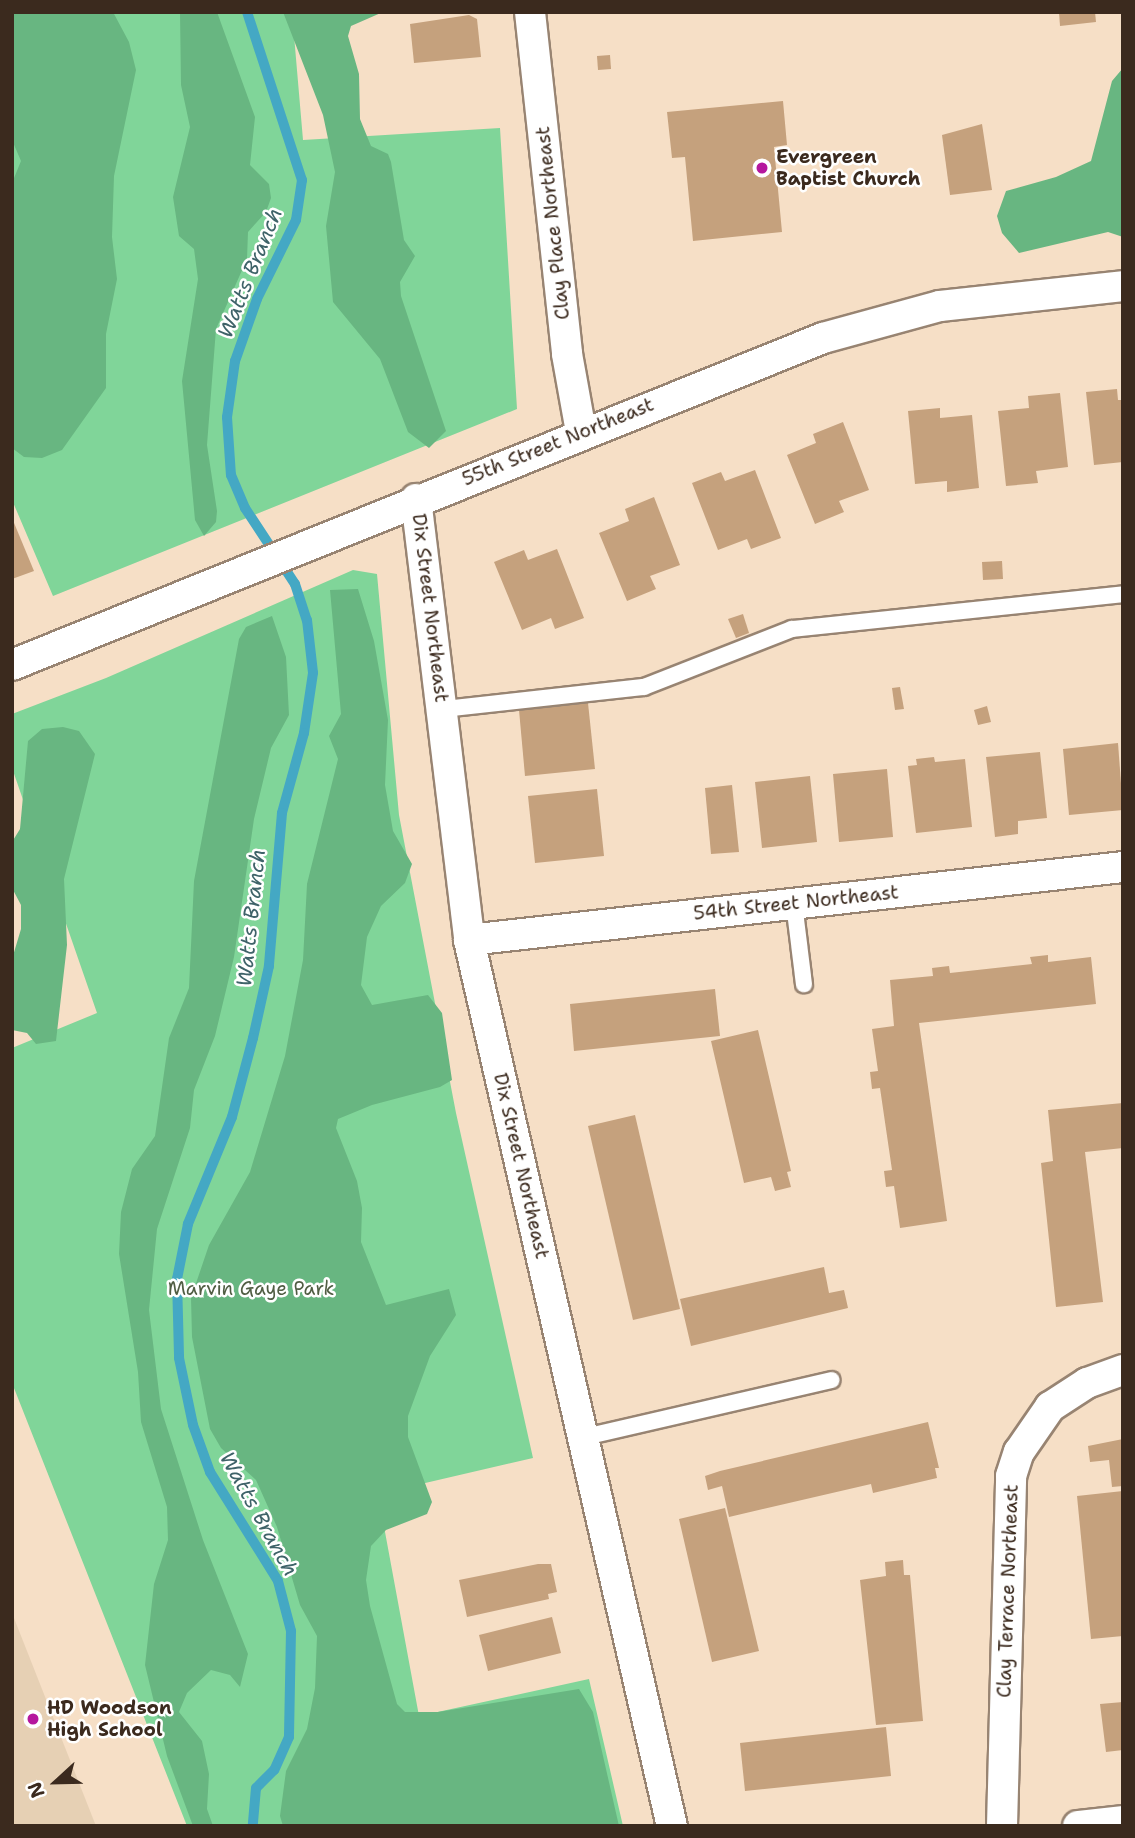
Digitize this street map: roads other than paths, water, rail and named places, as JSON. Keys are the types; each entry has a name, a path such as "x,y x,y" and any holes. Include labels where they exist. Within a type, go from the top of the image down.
{"street":[{"name":"Clay Place Northeast","path":"530,12 568,354 581,432"},
{"name":"55th Street Northeast","path":"12,665 581,432 884,318 966,303 1123,286"},
{"name":"Dix Street Northeast","path":"416,499 444,709 469,940 672,1826"},
{"name":"54th Street Northeast","path":"469,940 1123,867"},
{"name":"Clay Terrace Northeast","path":"1002,1826 1011,1476 1019,1452 1050,1407 1087,1383 1123,1370"},
{"path":"1078,1826 1123,1821"}],"lane":[{"path":"444,709 645,687 793,629 1123,594"},
{"path":"794,903 804,984"},
{"path":"585,1437 831,1380"}],"waterway":[{"name":"Watts Branch","path":"247,12 302,180 296,220 257,299 235,361 227,417 231,475 245,508 295,584 307,620 313,673 304,733 282,813 269,966 253,1038 232,1117 188,1224 177,1279 179,1358 193,1425 210,1472 278,1581 291,1631 289,1737 274,1770 256,1788 253,1826"}],"place":[{"name":"Evergreen Baptist Church","path":"762,168"},
{"name":"HD Woodson High School","path":"33,1719"}],"park label":[{"name":"Marvin Gaye Park","path":"251,1289"}]}
